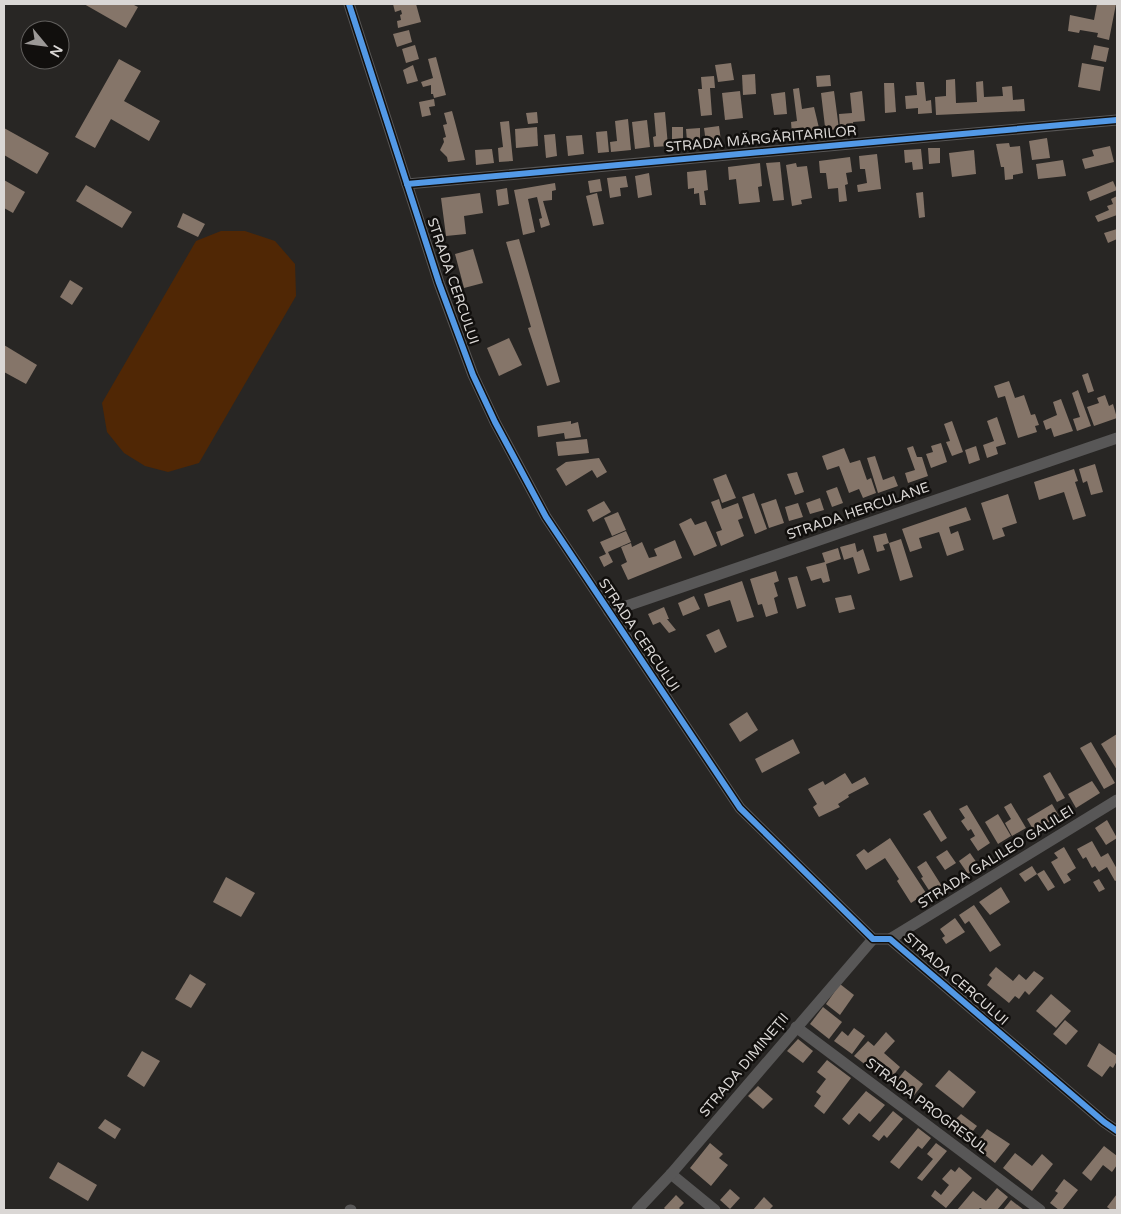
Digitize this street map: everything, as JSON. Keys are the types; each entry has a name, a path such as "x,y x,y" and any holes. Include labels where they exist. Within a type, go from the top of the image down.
{"street":[{"name":"STRADA CERCULUI","path":"349,4 446,301 473,375 495,422 546,517 740,808 872,939 890,939 1104,1122 1117,1131"},
{"name":"STRADA MĂRGĂRITARILOR","path":"407,184 1117,120"},
{"name":"STRADA HERCULANE","path":"609,612 1117,438"},
{"name":"STRADA GALILEO GALILEI","path":"890,939 1117,800"},
{"name":"STRADA DIMINEȚII","path":"637,1210 671,1174 872,939"},
{"name":"STRADA PROGRESUL","path":"796,1026 1040,1210"},
{"path":"671,1174 715,1210"}],"shaded area":[{"path":"221,231 245,231 275,241 295,264 296,296 199,463 168,472 145,466 124,453 107,432 102,403 196,241"}],"building":[{"path":"84,4 132,4 138,7 126,28"},
{"path":"393,4 416,4 421,22 398,28 397,21 401,20 400,15 402,14 401,10 395,12"},
{"path":"1097,4 1116,4 1109,40 1097,37 1098,33 1080,30 1079,33 1068,31 1070,15 1094,20"},
{"path":"409,30 412,42 397,47 393,34"},
{"path":"415,45 419,59 406,63 402,49"},
{"path":"1094,45 1109,48 1106,62 1091,59"},
{"path":"436,57 446,95 434,98 433,94 431,94 431,85 423,87 421,82 433,78 428,59"},
{"path":"119,59 141,71 124,101 160,121 149,141 111,119 95,148 75,137"},
{"path":"731,63 734,80 718,82 715,65"},
{"path":"1082,63 1104,67 1100,91 1078,87"},
{"path":"413,65 418,81 407,84 403,70"},
{"path":"755,74 756,94 743,95 742,75"},
{"path":"830,75 831,86 817,87 816,76"},
{"path":"714,76 715,88 710,88 712,115 701,116 698,89 702,89 701,77"},
{"path":"955,79 956,103 977,102 976,82 983,81 984,97 1003,96 1002,87 1012,86 1013,100 1024,99 1025,111 936,115 935,97 946,96 946,80"},
{"path":"916,82 924,82 926,101 931,100 932,113 918,114 918,108 906,109 905,96 917,95"},
{"path":"884,83 894,83 896,112 885,113"},
{"path":"799,88 802,109 814,107 819,128 816,128 816,131 792,134 791,122 797,121 793,89"},
{"path":"740,91 743,118 725,120 722,93"},
{"path":"834,91 839,129 830,130 829,127 825,127 821,93"},
{"path":"862,91 865,121 853,122 854,127 840,129 839,114 852,113 850,93"},
{"path":"785,92 787,114 774,115 771,94"},
{"path":"434,99 435,106 429,107 431,115 422,117 419,102"},
{"path":"452,111 465,160 448,162 447,157 440,150 444,142 443,138 446,137 443,125 447,124 444,113"},
{"path":"537,112 538,123 528,124 526,113"},
{"path":"665,112 668,146 654,147 653,137 656,136 654,113"},
{"path":"628,119 631,150 611,152 610,142 617,141 615,121"},
{"path":"647,120 650,147 635,149 632,122"},
{"path":"509,121 513,161 499,162 498,148 503,147 500,122"},
{"path":"719,126 721,141 706,143 704,128"},
{"path":"537,127 538,146 516,148 515,129"},
{"path":"672,127 683,127 683,139 672,140"},
{"path":"4,128 49,153 37,174 4,155"},
{"path":"700,128 700,140 687,141 686,129"},
{"path":"607,131 609,152 598,153 596,132"},
{"path":"555,134 557,156 546,158 544,135"},
{"path":"582,135 584,154 568,156 566,136"},
{"path":"1047,138 1050,158 1032,160 1029,141"},
{"path":"1009,143 1010,147 1020,146 1023,173 1013,175 1013,179 1005,180 1004,167 1001,167 996,144"},
{"path":"1110,146 1114,162 1085,169 1082,159 1094,156 1092,150"},
{"path":"928,148 940,148 940,163 929,164"},
{"path":"492,149 494,163 476,165 475,150"},
{"path":"921,149 923,169 913,170 912,162 905,163 904,150"},
{"path":"974,150 976,174 952,177 949,153"},
{"path":"877,154 881,189 858,192 857,185 867,183 865,169 860,169 859,156"},
{"path":"850,157 852,172 846,173 848,184 845,185 847,201 839,202 838,188 828,189 826,173 820,173 819,161"},
{"path":"1063,160 1066,176 1038,179 1036,164"},
{"path":"780,162 784,200 773,201 766,163"},
{"path":"760,163 762,186 758,187 760,202 739,204 736,179 729,180 728,167"},
{"path":"796,163 797,167 807,166 812,198 801,200 802,204 792,206 786,165"},
{"path":"706,170 708,190 704,191 706,205 700,205 699,193 694,194 694,188 688,189 687,172"},
{"path":"649,173 652,195 638,198 635,176"},
{"path":"626,176 628,187 620,188 621,196 610,198 607,178"},
{"path":"600,179 602,191 590,193 588,181"},
{"path":"4,180 25,192 13,213 4,208"},
{"path":"1113,181 1117,190 1090,201 1087,192"},
{"path":"555,183 556,190 552,191 552,200 543,201 550,225 541,228 539,219 542,218 537,197 528,199 535,232 523,235 514,190"},
{"path":"86,185 132,212 122,228 76,201"},
{"path":"507,188 509,204 498,206 496,190"},
{"path":"923,192 925,217 919,218 916,193"},
{"path":"480,193 483,213 464,216 466,234 446,236 441,198"},
{"path":"597,193 604,224 593,226 586,196"},
{"path":"1117,196 1117,215 1098,222 1095,216 1109,210 1107,206 1113,204 1111,199"},
{"path":"183,213 205,224 198,237 177,227"},
{"path":"1117,229 1117,239 1108,243 1104,233"},
{"path":"519,239 560,382 547,386 528,328 531,327 506,242"},
{"path":"473,249 483,283 464,288 455,254"},
{"path":"70,280 83,288 72,305 60,297"},
{"path":"509,338 522,365 499,376 487,348"},
{"path":"4,345 37,365 26,384 4,372"},
{"path":"1088,373 1094,391 1088,393 1082,375"},
{"path":"1009,381 1015,398 1024,395 1031,415 1035,414 1039,425 1035,426 1037,432 1018,438 1005,396 998,398 994,386"},
{"path":"1078,390 1091,426 1077,431 1073,419 1080,417 1072,393"},
{"path":"1105,395 1109,406 1113,404 1117,418 1094,426 1087,407 1099,403 1097,398"},
{"path":"1061,399 1073,431 1054,437 1051,428 1046,430 1043,421 1057,415 1053,402"},
{"path":"997,417 1006,444 996,447 998,454 987,458 983,445 994,441 987,421"},
{"path":"571,421 571,424 578,422 581,437 565,439 564,433 538,437 537,426"},
{"path":"952,421 963,452 952,456 946,442 950,441 944,424"},
{"path":"587,439 589,453 558,456 556,442"},
{"path":"941,443 947,462 931,468 926,454 933,452 931,446"},
{"path":"913,446 917,457 922,457 928,476 908,483 905,473 915,470 907,448"},
{"path":"976,446 980,460 969,464 965,450"},
{"path":"844,448 850,463 860,460 867,480 871,478 876,493 863,498 859,489 849,493 839,466 827,470 822,456"},
{"path":"875,456 883,480 894,476 898,486 878,493 867,458"},
{"path":"599,458 607,472 597,478 592,470 566,486 556,469 566,462"},
{"path":"1095,464 1103,492 1091,495 1087,481 1083,483 1079,469"},
{"path":"1074,469 1078,481 1075,482 1086,516 1073,520 1064,492 1039,500 1034,482"},
{"path":"797,472 804,492 795,495 787,474"},
{"path":"726,474 736,498 722,503 713,479"},
{"path":"837,487 843,503 832,507 826,491"},
{"path":"754,493 767,529 755,534 742,497"},
{"path":"1008,494 1017,523 1002,528 1005,536 993,540 981,503"},
{"path":"820,498 824,510 810,514 806,503"},
{"path":"719,499 722,509 738,503 743,518 738,520 744,536 721,546 716,532 722,530 711,502"},
{"path":"776,499 784,523 769,528 761,504"},
{"path":"604,501 611,512 593,522 587,510"},
{"path":"798,503 803,517 789,521 785,507"},
{"path":"966,507 971,520 949,527 951,534 958,531 964,550 947,556 939,532 919,538 922,548 910,552 902,529"},
{"path":"618,512 626,530 612,536 604,518"},
{"path":"691,518 695,525 706,521 717,546 694,556 679,524"},
{"path":"626,531 631,542 608,552 613,562 604,567 599,557 606,554 600,542"},
{"path":"886,533 889,543 883,545 885,550 877,552 873,536"},
{"path":"901,539 913,577 900,581 889,543"},
{"path":"675,540 682,558 628,580 621,565 627,562 621,547 631,543 632,547 642,542 649,558 657,556 654,549"},
{"path":"855,543 857,552 863,549 870,570 858,574 853,557 844,560 840,547"},
{"path":"838,548 841,559 826,564 830,581 823,583 821,578 811,581 806,567 825,562 822,553"},
{"path":"776,571 779,581 774,583 778,596 774,598 778,613 766,617 762,604 758,605 750,579"},
{"path":"797,576 806,606 797,609 788,578"},
{"path":"742,581 754,617 737,622 730,600 708,607 704,594"},
{"path":"851,595 855,609 839,613 835,598"},
{"path":"694,596 700,609 683,616 678,603"},
{"path":"664,607 669,619 667,619 676,630 669,633 660,622 653,625 648,614"},
{"path":"719,629 727,647 715,653 706,635"},
{"path":"747,712 758,730 740,742 729,724"},
{"path":"1117,734 1117,770 1101,744"},
{"path":"793,739 800,753 762,773 755,759"},
{"path":"1091,742 1115,783 1104,789 1080,748"},
{"path":"1050,772 1065,798 1057,802 1043,776"},
{"path":"845,773 852,784 865,777 869,784 848,795 849,797 838,804 840,807 819,817 813,807 817,804 808,789 823,781 825,785"},
{"path":"1092,781 1100,793 1076,808 1068,794"},
{"path":"1011,803 1026,828 1012,836 1005,823 1011,819 1004,807"},
{"path":"1052,804 1059,816 1034,831 1027,819"},
{"path":"967,805 990,843 978,851 970,839 975,836 971,829 968,831 961,821 965,818 959,809"},
{"path":"930,810 947,838 941,842 923,814"},
{"path":"998,814 1011,836 998,844 985,822"},
{"path":"1107,820 1117,838 1106,845 1095,828"},
{"path":"890,838 926,893 911,903 897,881 899,879 885,858 866,870 856,855 864,849 868,853"},
{"path":"1092,841 1101,857 1108,853 1117,869 1117,880 1115,881 1107,867 1099,872 1095,866 1092,868 1086,857 1083,859 1077,849"},
{"path":"1064,847 1076,868 1067,874 1071,880 1064,884 1051,862 1058,858 1054,853"},
{"path":"947,850 956,863 945,870 936,857"},
{"path":"970,853 979,866 968,874 959,861"},
{"path":"926,861 945,891 934,898 921,878 923,877 917,867"},
{"path":"1032,866 1037,874 1025,882 1019,874"},
{"path":"1044,870 1055,887 1048,891 1037,874"},
{"path":"226,877 255,893 241,917 213,902"},
{"path":"1099,879 1105,889 1099,892 1093,882"},
{"path":"1001,887 1010,902 990,915 979,902"},
{"path":"974,905 1001,945 990,952 969,921 965,924 959,915"},
{"path":"955,918 965,932 946,944 942,938 945,936 940,929"},
{"path":"996,967 1013,981 1019,974 1026,980 1034,971 1044,978 1029,995 1025,991 1019,999 1015,996 1009,1003 987,985 992,978 989,975"},
{"path":"190,974 206,984 191,1008 175,999"},
{"path":"840,984 854,995 840,1015 826,1004"},
{"path":"1051,994 1071,1011 1056,1028 1036,1011"},
{"path":"823,1007 842,1022 829,1039 810,1024"},
{"path":"1065,1020 1078,1031 1066,1045 1053,1034"},
{"path":"854,1028 865,1036 852,1054 834,1041 842,1031 848,1036"},
{"path":"886,1032 895,1041 884,1053 900,1067 888,1082 854,1056 868,1041 874,1046"},
{"path":"798,1039 813,1051 803,1063 787,1051"},
{"path":"1099,1043 1117,1056 1117,1061 1113,1068 1110,1066 1102,1077 1087,1066"},
{"path":"142,1051 160,1061 144,1087 127,1076"},
{"path":"827,1060 851,1078 824,1114 814,1106 821,1096 816,1092 826,1079 817,1072"},
{"path":"905,1070 923,1084 912,1098 893,1085"},
{"path":"949,1070 976,1092 963,1108 935,1086"},
{"path":"758,1086 773,1099 763,1109 748,1096"},
{"path":"866,1091 885,1105 870,1122 859,1113 849,1125 842,1119"},
{"path":"893,1111 903,1119 887,1138 884,1135 879,1141 872,1136"},
{"path":"961,1114 977,1126 965,1141 948,1127"},
{"path":"105,1119 121,1129 115,1139 98,1128"},
{"path":"918,1128 931,1138 922,1149 918,1146 899,1169 890,1162"},
{"path":"987,1129 1010,1144 995,1163 974,1146"},
{"path":"710,1143 723,1154 719,1158 728,1165 711,1186 690,1168"},
{"path":"936,1143 947,1151 922,1181 917,1178 933,1159 927,1154"},
{"path":"1104,1146 1117,1156 1117,1165 1112,1172 1103,1165 1091,1181 1082,1173"},
{"path":"1015,1153 1032,1166 1042,1154 1053,1164 1032,1191 1003,1168"},
{"path":"58,1162 97,1185 88,1201 49,1178"},
{"path":"959,1167 972,1178 946,1208 931,1196 935,1190 941,1195 949,1185 942,1179 951,1169 955,1172"},
{"path":"1064,1179 1078,1190 1062,1210 1059,1210 1050,1203 1058,1193 1055,1191"},
{"path":"997,1188 1008,1197 997,1210 984,1210 980,1208 978,1210 957,1210 973,1191 986,1201"},
{"path":"730,1189 740,1198 730,1209 720,1200"},
{"path":"1117,1194 1117,1210 1111,1210 1107,1207"},
{"path":"676,1195 684,1203 679,1208 681,1210 666,1210 664,1208"},
{"path":"764,1197 773,1206 769,1210 753,1210"},
{"path":"1011,1200 1024,1210 1003,1210"}],"cycle path":[{"path":"349,4 439,283 473,375 495,422 546,517 740,808 873,939 890,939 1104,1122 1117,1131"},
{"path":"407,184 1117,120"}]}
